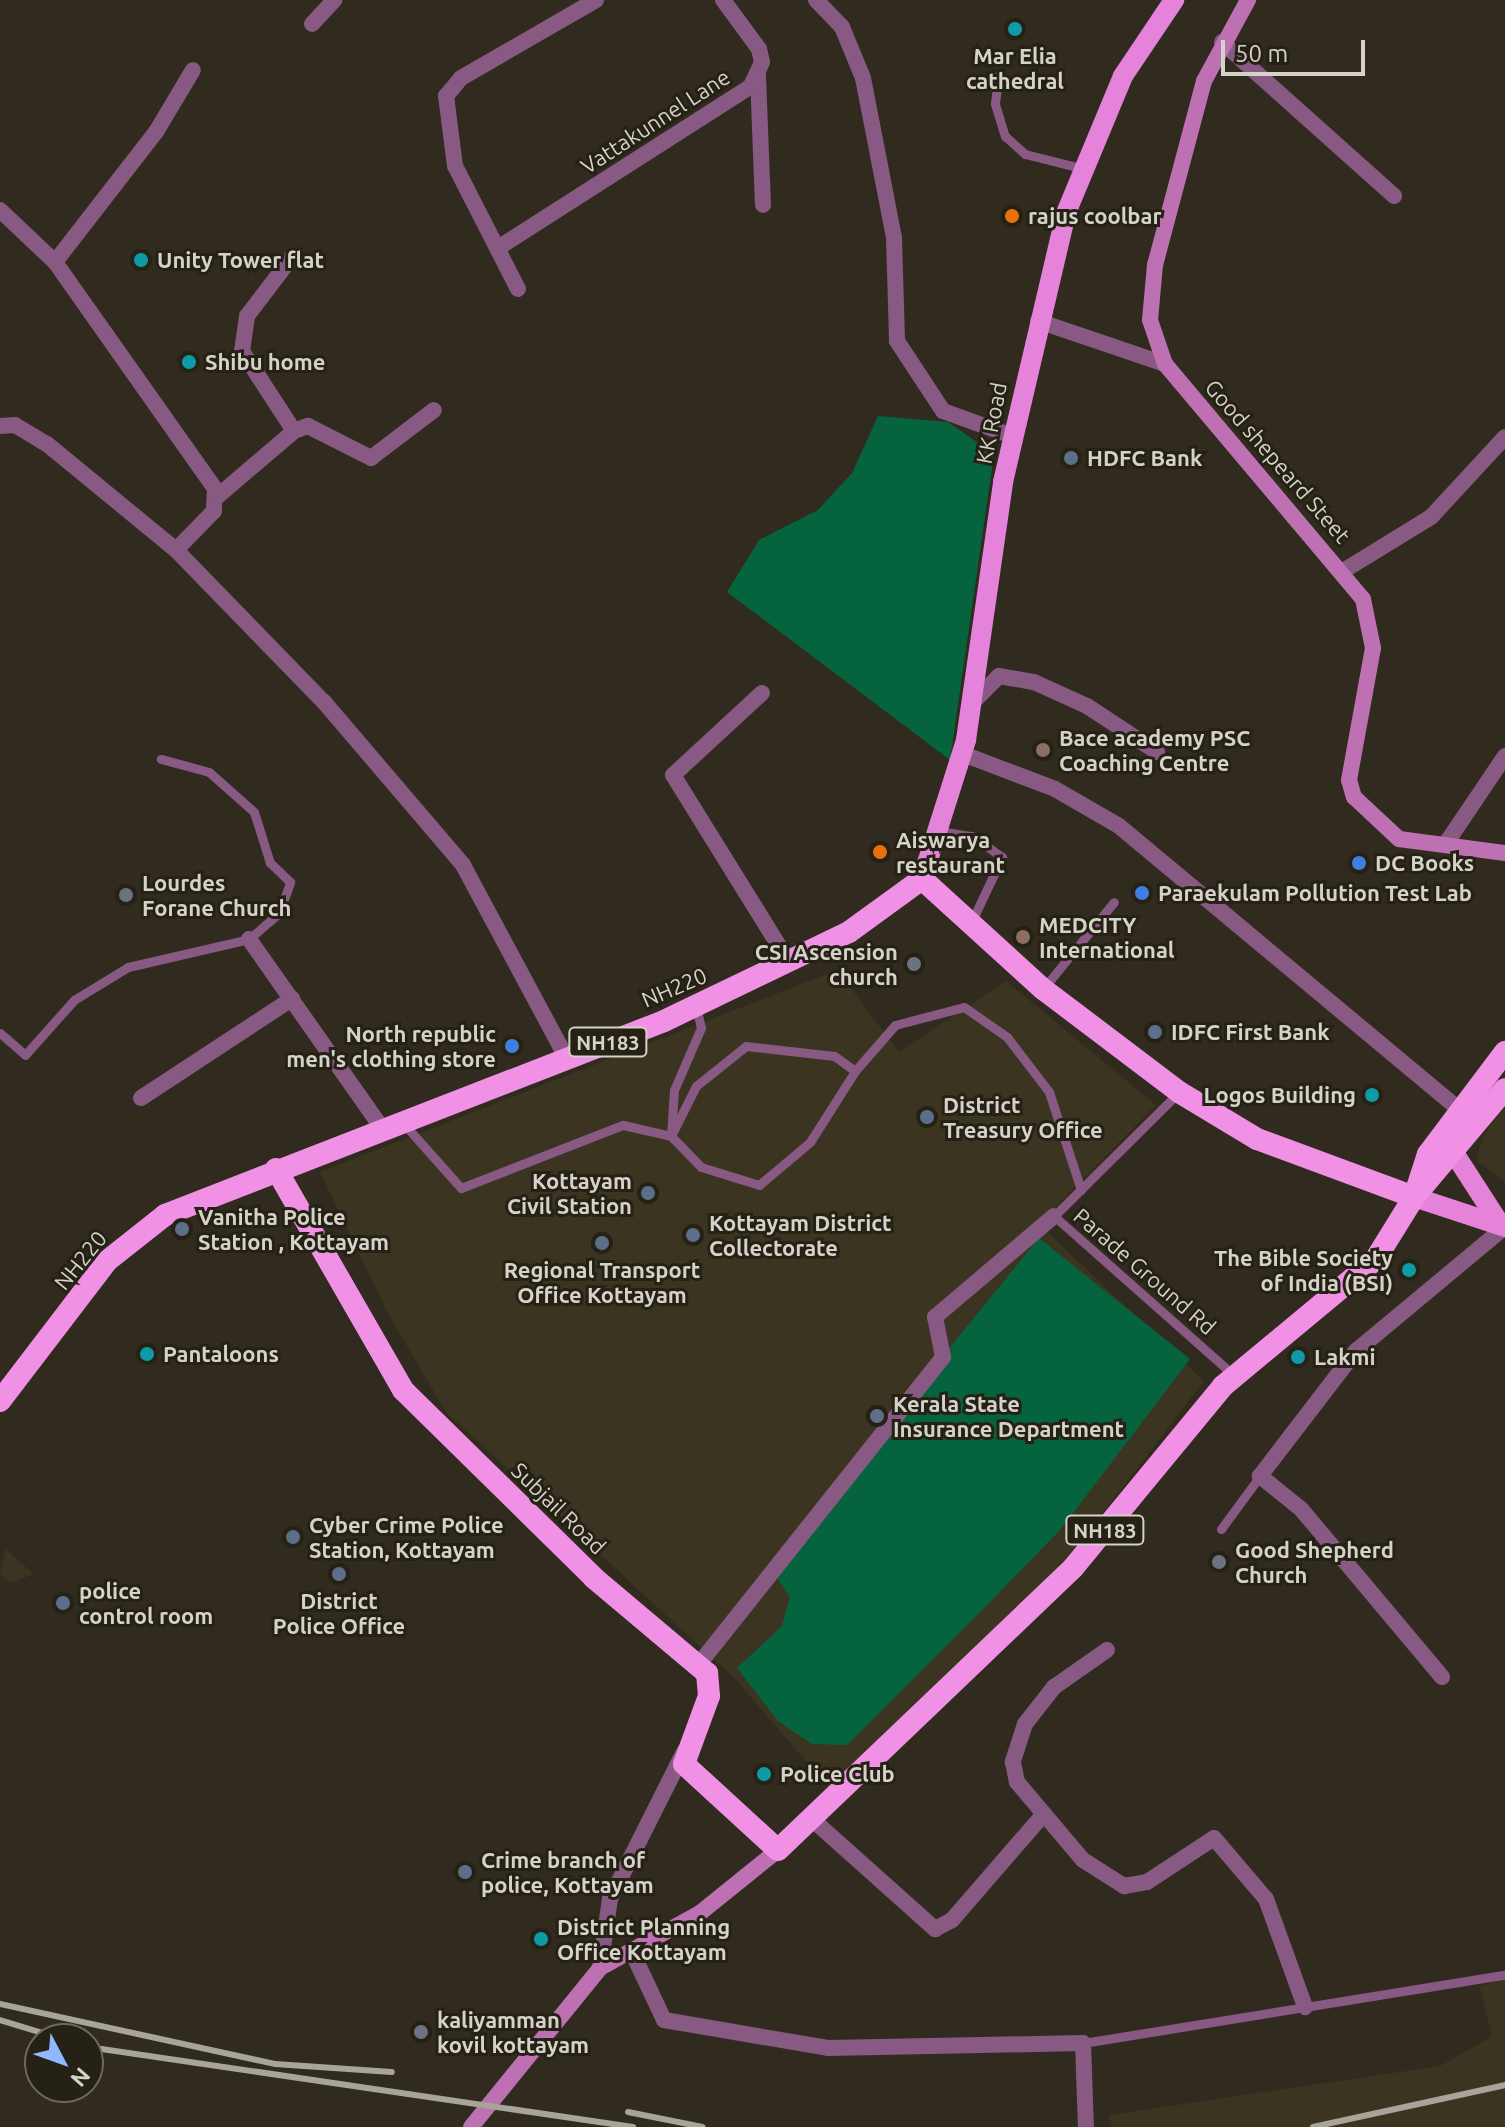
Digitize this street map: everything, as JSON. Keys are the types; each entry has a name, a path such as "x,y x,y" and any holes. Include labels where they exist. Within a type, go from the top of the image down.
{"highway":[{"name":"NH220","path":"0,1401 125,1244 186,1204 696,1006 874,917 922,879"},
{"path":"922,879 1043,989 1179,1092 1257,1139 1414,1197"},
{"name":"NH183","path":"1414,1197 1428,1154 1505,1052"},
{"name":"NH183","path":"778,1850 813,1820 893,1734 1073,1568 1234,1375 1375,1260 1414,1197 1505,1089"},
{"name":"Subjail Road","path":"276,1169 403,1390 594,1578 699,1664"},
{"path":"699,1664 711,1683 709,1696 684,1752 688,1773 778,1850"}],"main road":[{"name":"KK Road","path":"922,879 963,754 1012,436 1038,321 1081,168 1123,76 1174,0"},
{"name":"Good shepeard Steet","path":"1248,0 1222,42 1204,81 1155,265 1150,320 1165,364 1343,571 1363,599 1373,648 1349,780 1354,797 1399,839 1447,842 1505,853"},
{"path":"1454,1153 1503,1226"},
{"path":"1414,1197 1503,1226"},
{"path":"471,2127 600,1968 633,1954 711,1905 778,1850"}],"street":[{"path":"312,24 334,0"},
{"path":"518,289 455,166 446,96 461,78 596,0"},
{"name":"Vattakunnel Lane","path":"498,248 758,76 759,49 723,0"},
{"path":"816,0 842,27 863,78 894,238 897,341 943,411 1012,436"},
{"path":"1222,42 1394,196"},
{"path":"55,262 156,132 193,70"},
{"path":"758,76 763,205"},
{"path":"0,210 55,262 218,496"},
{"path":"292,257 247,316 242,341 252,370 294,431"},
{"path":"1038,321 1165,364"},
{"path":"176,550 218,496 294,431 308,426 371,458 434,410"},
{"path":"2,423 47,444 176,550 324,702 463,865 566,1057"},
{"path":"1343,571 1431,517 1505,437"},
{"path":"972,703 999,676 1034,682 1087,706 1157,752"},
{"path":"762,693 673,775 789,962"},
{"path":"963,754 1055,789 1119,826 1462,1112"},
{"path":"1447,842 1505,756"},
{"path":"249,939 390,1124"},
{"path":"141,1098 292,999"},
{"path":"699,1664 943,1357 935,1317 1054,1216"},
{"path":"1442,1677 1301,1509 1260,1476 1356,1351 1503,1226"},
{"path":"1107,1650 1054,1687 1020,1735 1017,1782 1042,1816 1083,1860 1124,1886 1147,1882 1214,1838 1266,1899 1305,2007"},
{"path":"600,1968 610,1899 684,1752"},
{"path":"813,1820 935,1929 952,1920 1042,1816"},
{"path":"633,1954 664,2020 828,2048 1083,2043 1086,2127"}],"lane":[{"path":"999,74 995,104 1005,136 1025,154 1081,168"},
{"path":"0,1033 25,1055 74,1000 128,967 249,939 279,913 290,882 270,863 254,812 209,772 161,759"},
{"path":"939,831 972,836 1002,857 998,878 971,923"},
{"path":"1043,989 1114,902"},
{"path":"671,1136 674,1090 701,1028 696,1006"},
{"path":"390,1124 461,1188 623,1125 671,1136 701,1167 759,1185 810,1142 855,1071 895,1025 964,1007 1007,1037 1049,1092 1081,1190"},
{"path":"671,1136 696,1086 746,1046 834,1056 855,1071"},
{"name":"Parade Ground Rd","path":"1179,1092 1054,1216 1234,1375"},
{"path":"1221,1529 1260,1476"},
{"path":"1083,2043 1505,1975"}],"shaded area":[{"path":"837,970 899,1052 1006,981 1156,1105 1039,1224 1204,1381 1063,1565 832,1791 734,1678 446,1412 388,1314 320,1172"},
{"path":"1505,1107 1505,1182 1477,1161 1482,1137"},
{"path":"5,1549 34,1574 10,1583 0,1573"},
{"path":"1505,1979 1505,2127 1111,2127 1109,2115 1440,2066 1492,2036 1479,1986"}],"green space":[{"path":"878,416 948,422 994,454 950,760 727,592 759,540 818,510 852,473"},
{"path":"1039,1238 1190,1359 1061,1529 989,1603 847,1745 812,1744 778,1721 737,1668 782,1626 790,1597 770,1568"}],"railway":[{"path":"0,2004 275,2064 392,2072"},
{"path":"0,2020 24,2027"},
{"path":"104,2049 633,2127"},
{"path":"1313,2127 1505,2085"},
{"path":"628,2112 703,2127"}],"place":[{"name":"Mar Elia cathedral","path":"1015,29"},
{"name":"rajus coolbar","path":"1012,216"},
{"name":"Unity Tower flat","path":"141,260"},
{"name":"Shibu home","path":"189,362"},
{"name":"HDFC Bank","path":"1071,458"},
{"name":"Bace academy PSC Coaching Centre","path":"1043,750"},
{"name":"Aiswarya restaurant","path":"880,852"},
{"name":"DC Books","path":"1359,863"},
{"name":"Paraekulam Pollution Test Lab","path":"1142,893"},
{"name":"Lourdes Forane Church","path":"126,895"},
{"name":"MEDCITY International","path":"1023,937"},
{"name":"CSI Ascension church","path":"914,964"},
{"name":"IDFC First Bank","path":"1155,1032"},
{"name":"North republic men's clothing store","path":"512,1046"},
{"name":"Logos Building","path":"1372,1095"},
{"name":"District Treasury Office","path":"927,1117"},
{"name":"Kottayam Civil Station","path":"648,1193"},
{"name":"Vanitha Police Station , Kottayam","path":"182,1229"},
{"name":"Kottayam District Collectorate","path":"693,1235"},
{"name":"Regional Transport Office Kottayam","path":"602,1243"},
{"name":"The Bible Society of India (BSI)","path":"1409,1270"},
{"name":"Pantaloons","path":"147,1354"},
{"name":"Lakmi","path":"1298,1357"},
{"name":"Kerala State Insurance Department","path":"877,1416"},
{"name":"Cyber Crime Police Station, Kottayam","path":"293,1537"},
{"name":"Good Shepherd Church","path":"1219,1562"},
{"name":"District Police Office","path":"339,1574"},
{"name":"police control room","path":"63,1603"},
{"name":"Police Club","path":"764,1774"},
{"name":"Crime branch of police, Kottayam","path":"465,1872"},
{"name":"District Planning Office Kottayam","path":"541,1939"},
{"name":"kaliyamman kovil kottayam","path":"421,2032"}]}
